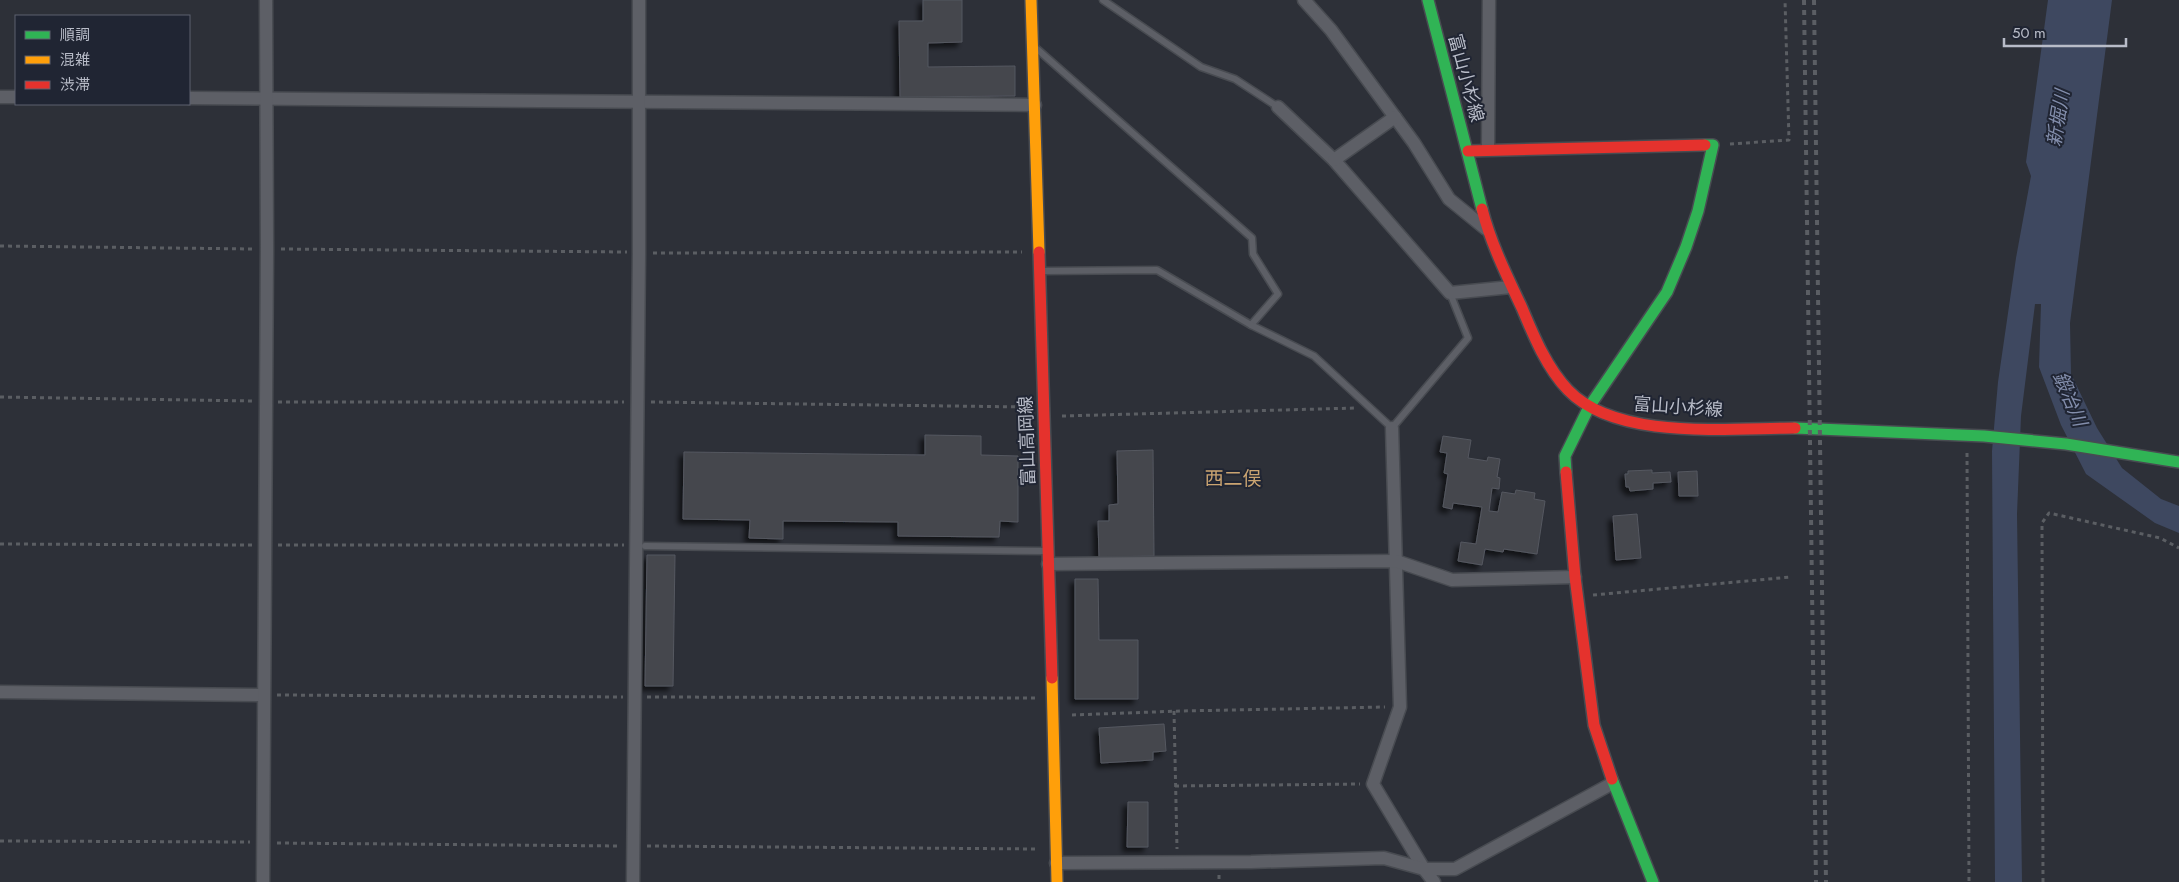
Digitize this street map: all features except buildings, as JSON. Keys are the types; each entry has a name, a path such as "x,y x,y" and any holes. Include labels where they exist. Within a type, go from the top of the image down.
{"main road":[{"name":"富山高岡線","path":"1031,0 1054,715 1057,882"},
{"name":"富山小杉線","path":"1428,0 1488,231 1535,339 1555,374 1569,391 1589,406 1614,418 1636,424 1677,428 1810,428 1984,436 2066,444 2179,462"},
{"path":"1468,151 1488,149 1714,145 1698,211 1686,247 1667,292 1589,406 1565,456 1575,576 1594,724 1613,783 1653,882"}],"street":[{"path":"263,882 267,249 266,0"},
{"path":"632,882 635,697 641,546 638,402 639,0"},
{"path":"1304,0 1331,30 1414,143 1449,200 1488,231"},
{"path":"1488,149 1489,0"},
{"path":"0,97 15,97"},
{"path":"190,98 1034,104"},
{"path":"1278,107 1334,160 1450,293 1512,287"},
{"path":"1334,160 1395,117"},
{"path":"1392,428 1400,707 1373,784 1424,869 1434,882"},
{"path":"1048,564 1396,561 1452,580 1575,576"},
{"path":"0,692 263,695"},
{"path":"1056,863 1384,858 1424,869 1455,869 1613,783"}],"lane":[{"path":"1103,0 1201,67 1235,79 1278,107"},
{"path":"1032,45 1252,238 1253,254 1278,294 1252,325"},
{"path":"1040,271 1157,270 1252,325 1314,356 1392,428 1468,338 1450,293"},
{"path":"641,546 1048,551"}],"path":[{"path":"1714,145 1789,140 1785,0"},
{"path":"0,246 639,253 1039,252"},
{"path":"0,397 266,402 638,402 1044,412 1370,408"},
{"path":"1967,435 1969,882"},
{"path":"2043,882 2042,523 2049,513 2160,538 2179,548"},
{"path":"0,544 641,546"},
{"path":"1578,597 1791,577"},
{"path":"263,695 1053,698"},
{"path":"1054,715 1400,707"},
{"path":"1174,711 1177,862"},
{"path":"1176,786 1373,784"},
{"path":"0,841 1056,849"}],"water":[{"path":"2048,0 2112,0 2070,323 2071,374 2097,428 2122,468 2161,499 2179,506 2179,533 2155,523 2086,474 2061,425 2039,367 2041,304 2035,304 2021,416 2017,514 2022,882 1995,882 1992,451 1998,382 2016,258 2031,176 2026,162"}],"railway":[{"path":"1804,0 1816,882"},
{"path":"1814,0 1826,882"}],"traffic: fast":[{"path":"1428,0 1482,209"},
{"path":"1566,472 1565,456 1589,407 1667,292 1686,247 1698,211 1713,145 1705,145"},
{"path":"1795,428 1984,436 2066,444 2179,462"},
{"path":"1612,779 1653,882"}],"traffic: slow":[{"path":"1031,0 1039,252"},
{"path":"1052,678 1057,882"}],"traffic: jam":[{"path":"1468,151 1705,145"},
{"path":"1482,209 1500,260 1542,352 1560,381 1568,390 1589,406 1615,417 1644,424 1675,428 1795,428"},
{"path":"1039,252 1052,678"},
{"path":"1566,472 1575,577 1594,725 1612,779"}],"district":[{"name":"西二俣","path":"1233,478"}],"water label":[{"name":"新堀川","path":"2058,118"},
{"name":"鍛冶川","path":"2070,399"}]}
